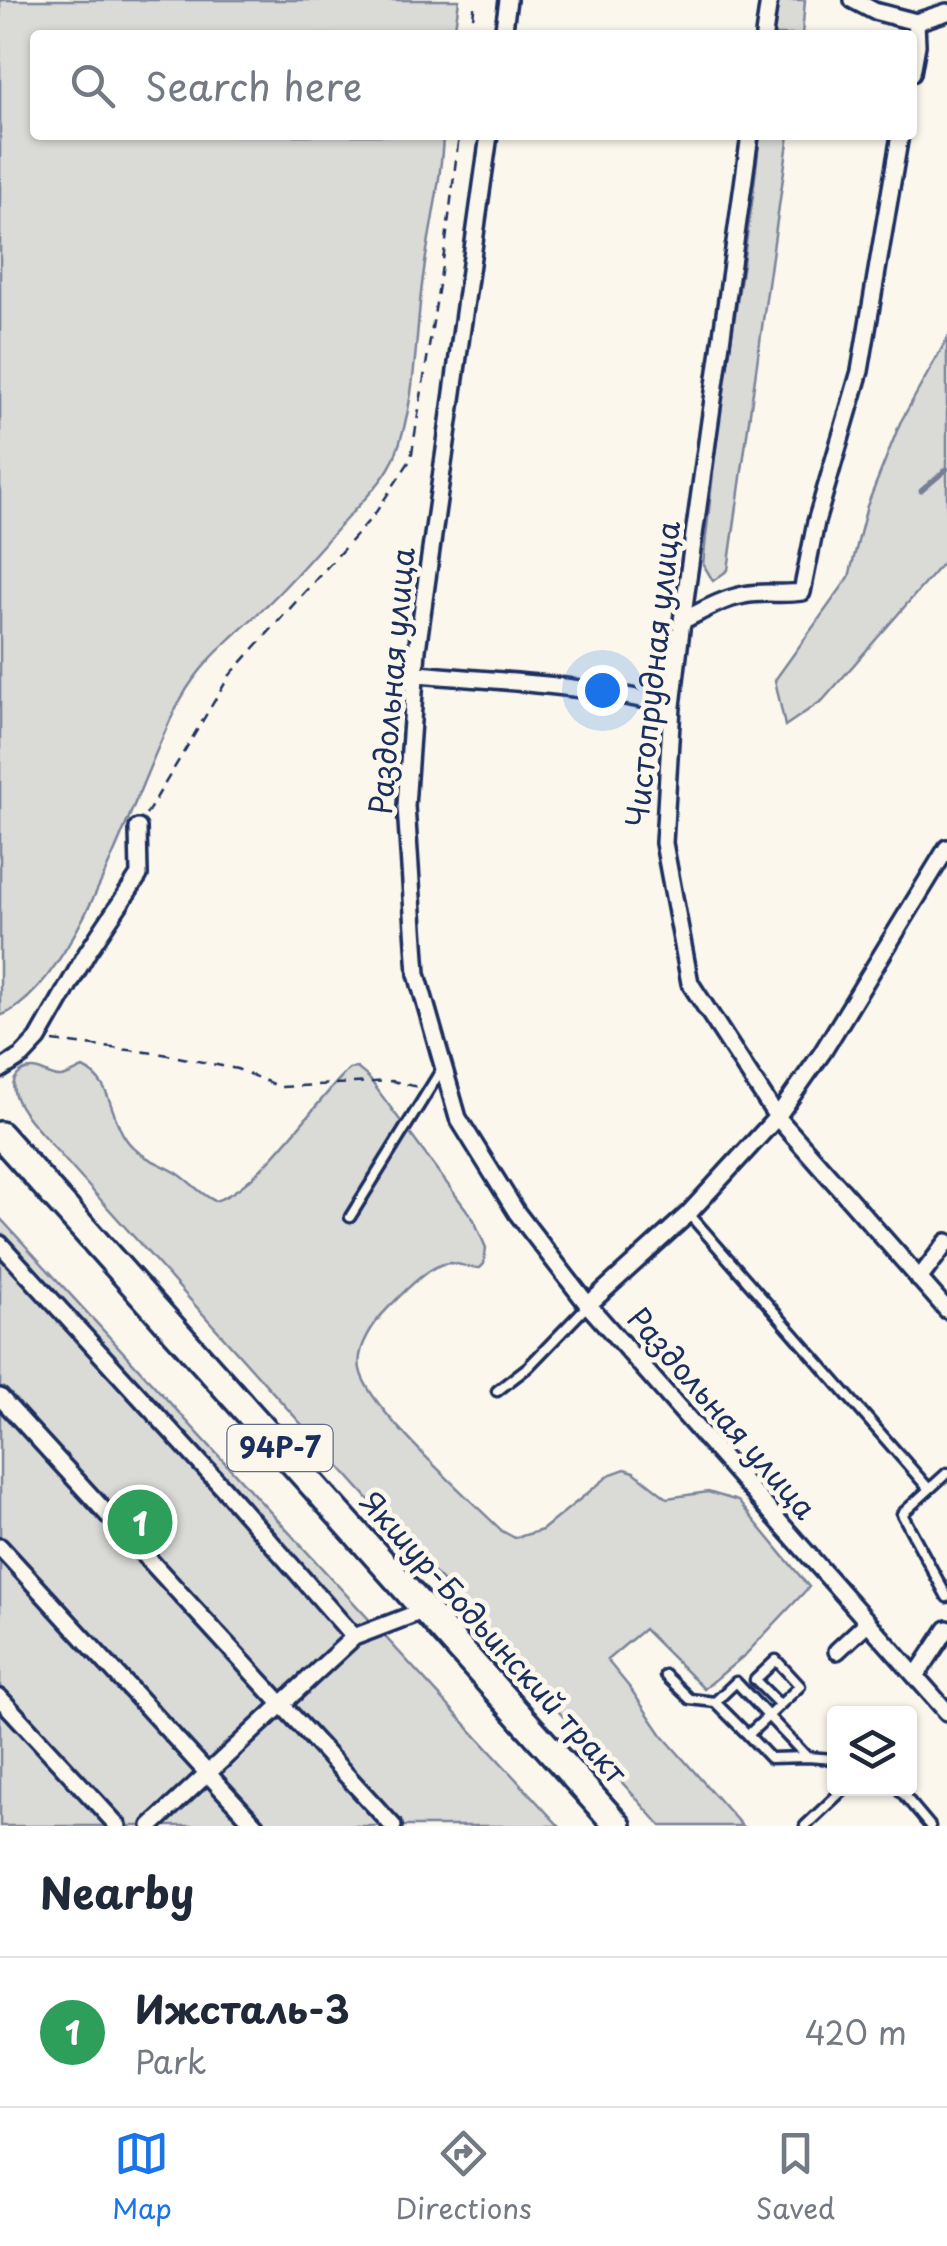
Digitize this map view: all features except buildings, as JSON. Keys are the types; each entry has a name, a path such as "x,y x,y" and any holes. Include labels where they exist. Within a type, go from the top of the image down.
{"main road":[{"name":"Якшур-Бодьинский тракт","path":"0,1135 618,1826"}],"street":[{"path":"504,30 508,0"},
{"path":"765,30 769,0"},
{"path":"853,0 874,11 916,22 947,12"},
{"path":"916,22 916,30"},
{"name":"Раздольная улица","path":"488,140 416,674 406,806 417,974 443,1067 458,1118 517,1213 588,1305 947,1712"},
{"name":"Чистопрудная улица","path":"749,140 682,621 672,706 664,843 690,983 778,1116 947,1310"},
{"path":"682,621 747,594 802,592 816,522 860,371 899,140"},
{"path":"416,674 538,684 672,706"},
{"path":"0,1070 22,1056 38,1039 87,953 139,874 138,828"},
{"path":"588,1305 688,1214 778,1116 822,1054 947,848"},
{"path":"919,1279 947,1242"},
{"path":"0,1244 354,1636"},
{"path":"0,1396 394,1826"},
{"path":"0,1547 256,1826"},
{"path":"152,1826 354,1636 425,1610"},
{"path":"837,1651 868,1622"},
{"path":"916,1676 947,1629"},
{"path":"0,1698 118,1826"}],"lane":[{"path":"350,1217 443,1067"},
{"path":"688,1214 930,1489"},
{"path":"496,1390 528,1367 588,1305"},
{"path":"947,1472 902,1514 947,1597"},
{"path":"748,1736 800,1686 776,1660 756,1680 780,1705"},
{"path":"664,1675 690,1699 715,1702 770,1758 827,1758"},
{"path":"715,1702 736,1682 807,1757"},
{"path":"805,1826 837,1796"},
{"path":"905,1796 930,1826"}],"path":[{"path":"472,30 475,0"},
{"path":"138,828 230,675 374,516 411,459 458,140"},
{"path":"38,1039 164,1054 219,1065 280,1088 392,1081 429,1090"}],"shaded area":[{"path":"0,0 459,0 455,30 30,30 30,140 443,140 411,393 391,464 375,488 299,572 189,685 81,922 56,964 29,997 0,1016"},
{"path":"778,0 805,0 802,30 772,30"},
{"path":"759,140 788,140 728,570 713,581 703,564 718,428"},
{"path":"947,339 947,558 823,700 785,726 775,680 849,577 867,506 900,423"},
{"path":"83,1068 100,1082 131,1145 215,1201 232,1193 268,1162 349,1069 357,1068 368,1077 474,1220 486,1248 480,1268 442,1264 408,1288 372,1328 363,1344 360,1369 380,1406 399,1429 502,1531 515,1538 542,1530 611,1474 625,1469 667,1498 708,1492 738,1501 809,1587 746,1654 704,1689 644,1629 607,1660 662,1735 742,1826 661,1826 37,1128 17,1101 17,1076 31,1069 61,1077"},
{"path":"0,1218 559,1826 0,1826"}],"waterway":[{"path":"921,491 947,469"}],"place":[{"name":"Ижсталь-3","path":"140,1522"}]}
